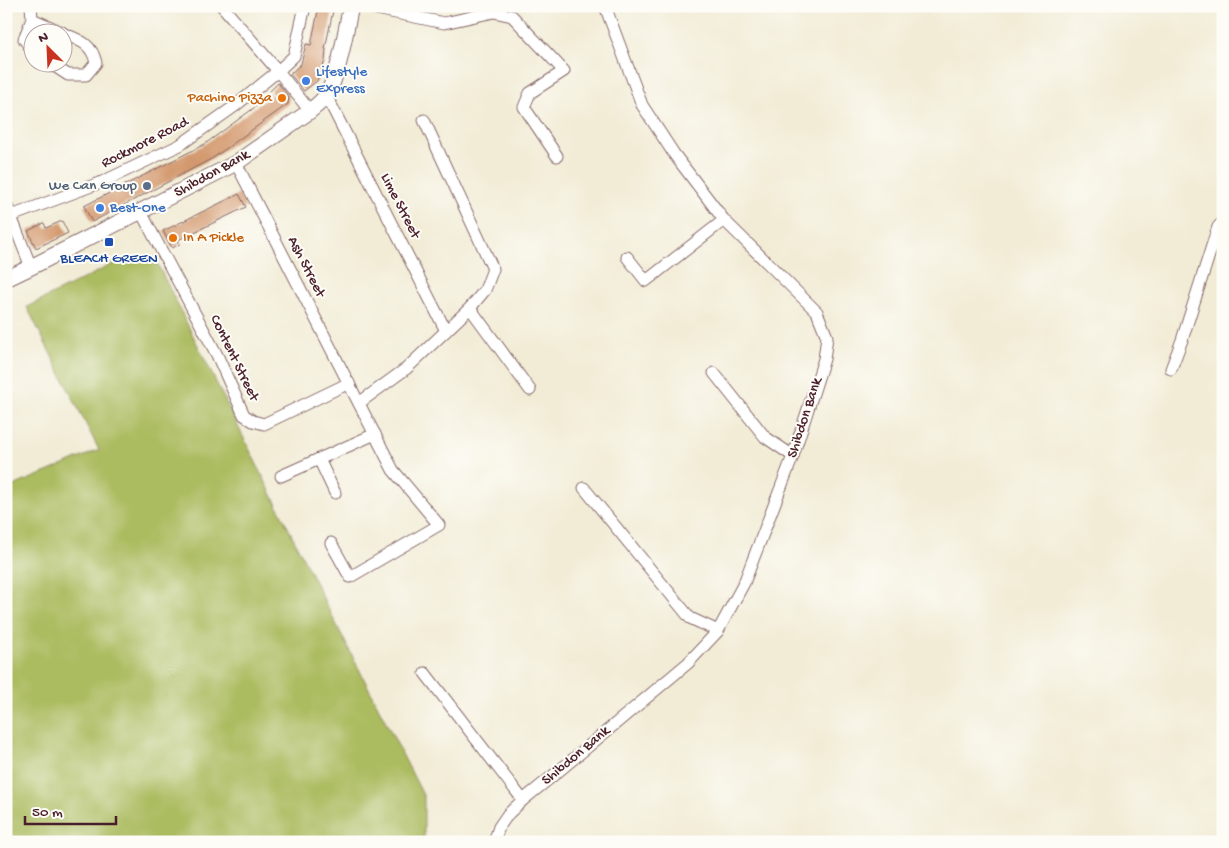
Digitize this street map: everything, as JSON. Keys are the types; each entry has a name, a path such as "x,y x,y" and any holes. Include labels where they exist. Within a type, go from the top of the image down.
{"street":[{"path":"31,6 31,22"},
{"path":"222,6 310,111"},
{"name":"Rockmore Road","path":"8,217 102,182 180,145 236,106 294,56 305,6"},
{"name":"Shibdon Bank","path":"6,279 236,164 319,104 326,95 336,70 351,6"},
{"path":"362,6 444,23 494,12 512,16 564,71 530,93 524,107 557,156"},
{"name":"Shibdon Bank","path":"494,842 499,827 508,814 688,663 718,631 744,583 793,456 824,359 827,337 817,312 724,220 674,154 642,105 606,6"},
{"path":"32,19 38,22"},
{"path":"62,72 68,76 86,75 96,63 94,52 84,42 72,37"},
{"name":"Lime Street","path":"326,95 446,330"},
{"path":"359,403 407,368 470,308 485,290 493,269 424,120"},
{"name":"Ash Street","path":"236,164 393,470 439,525 350,577 331,544"},
{"path":"6,204 8,217 31,267"},
{"name":"Content Street","path":"141,212 217,355 244,414 253,421 264,424 348,383"},
{"path":"627,257 646,281 724,220"},
{"path":"1171,368 1182,340 1218,227 1223,222"},
{"path":"470,308 530,390"},
{"path":"714,373 765,437 793,456"},
{"path":"281,476 375,434"},
{"path":"319,459 335,493"},
{"path":"584,488 690,618 718,631"},
{"path":"425,673 523,800"}],"green space":[{"path":"154,257 424,797 424,839 421,842 6,842 6,489 99,450 27,307 117,262"}],"building":[{"path":"319,6 334,6 325,49 325,61 317,81 304,91 290,74 301,64 306,44 311,45"},
{"path":"278,83 289,97 288,104 213,158 92,222 84,206 205,144 273,94 270,91"},
{"path":"239,194 246,207 178,240 180,244 172,248 163,231"},
{"path":"62,221 68,233 36,248 28,231 44,223 46,228"}],"place":[{"name":"Lifestyle Express","path":"306,81"},
{"name":"Pachino Pizza","path":"282,98"},
{"name":"We Can Group","path":"147,186"},
{"name":"Best-One","path":"100,208"},
{"name":"In A Pickle","path":"173,238"},
{"name":"BLEACH GREEN","path":"109,242"}]}
